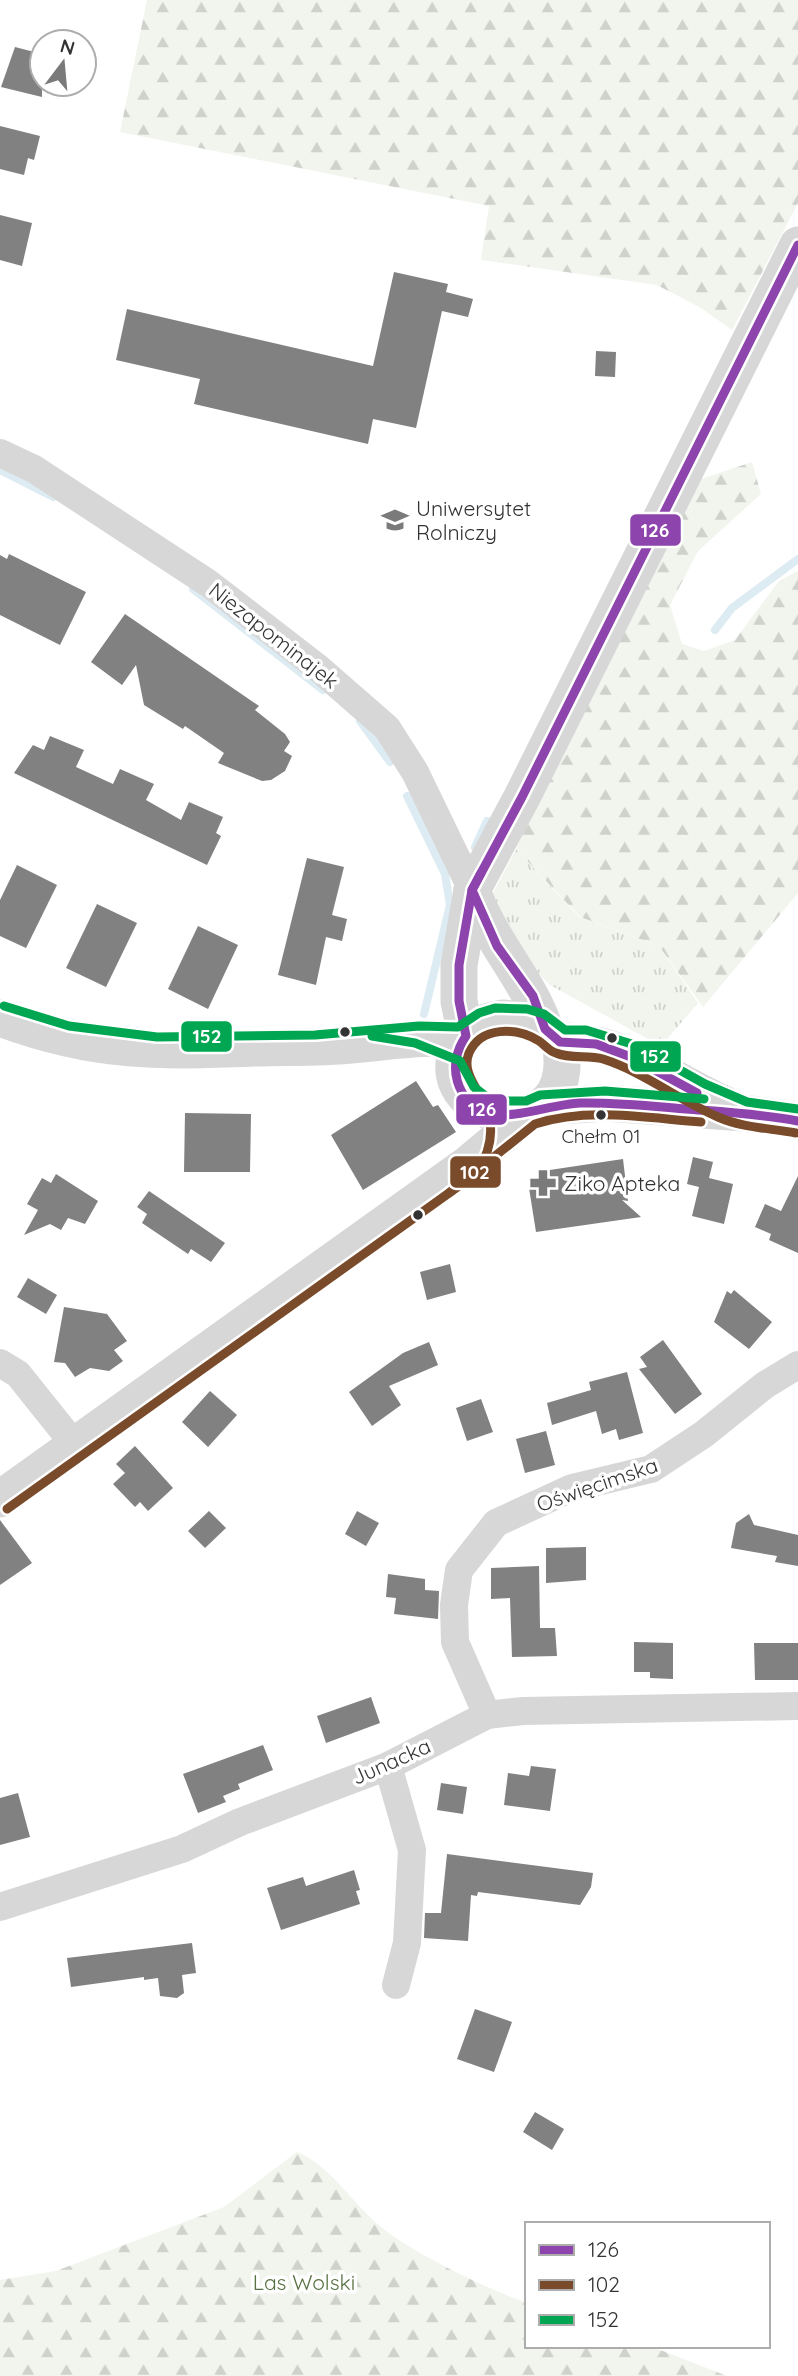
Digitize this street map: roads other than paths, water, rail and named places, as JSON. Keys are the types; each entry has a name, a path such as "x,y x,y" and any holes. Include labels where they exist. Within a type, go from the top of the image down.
{"street":[{"path":"468,1164 478,1140 479,1123 463,1062 459,965 472,890 522,797 798,245"},
{"name":"Niezapominajek","path":"0,453 34,469 208,583 317,667 387,728 415,772 472,890"},
{"path":"0,1499 468,1164 559,1087 563,1074 553,1035 533,996 481,916 472,890"},
{"path":"0,1018 78,1042 129,1050 178,1052 352,1045 463,1062"},
{"path":"744,1114 606,1048 553,1035 531,1021 503,1018 487,1021 463,1062 479,1109 490,1114 606,1103 798,1121"},
{"path":"0,1363 18,1374 74,1444"},
{"name":"Oświęcimska","path":"487,1715 455,1642 454,1605 459,1570 496,1523 572,1488 651,1469 704,1434 765,1385 798,1365"},
{"name":"Junacka","path":"0,1907 157,1858 388,1766 487,1715 523,1711 798,1706"},
{"path":"388,1766 412,1850 407,1943 396,1985"}],"waterway":[{"path":"0,470 53,497"},
{"path":"715,630 732,608 798,559"},
{"path":"193,589 323,690"},
{"path":"360,721 390,762"},
{"path":"407,796 445,874 450,905 424,1014"},
{"path":"475,847 487,821"}],"place":[{"name":"Uniwersytet Rolniczy","path":"395,520"},
{"name":"Chełm 01","path":"601,1115"},
{"name":"Ziko Apteka","path":"543,1183"}],"park label":[{"name":"Las Wolski","path":"304,2282"}]}
